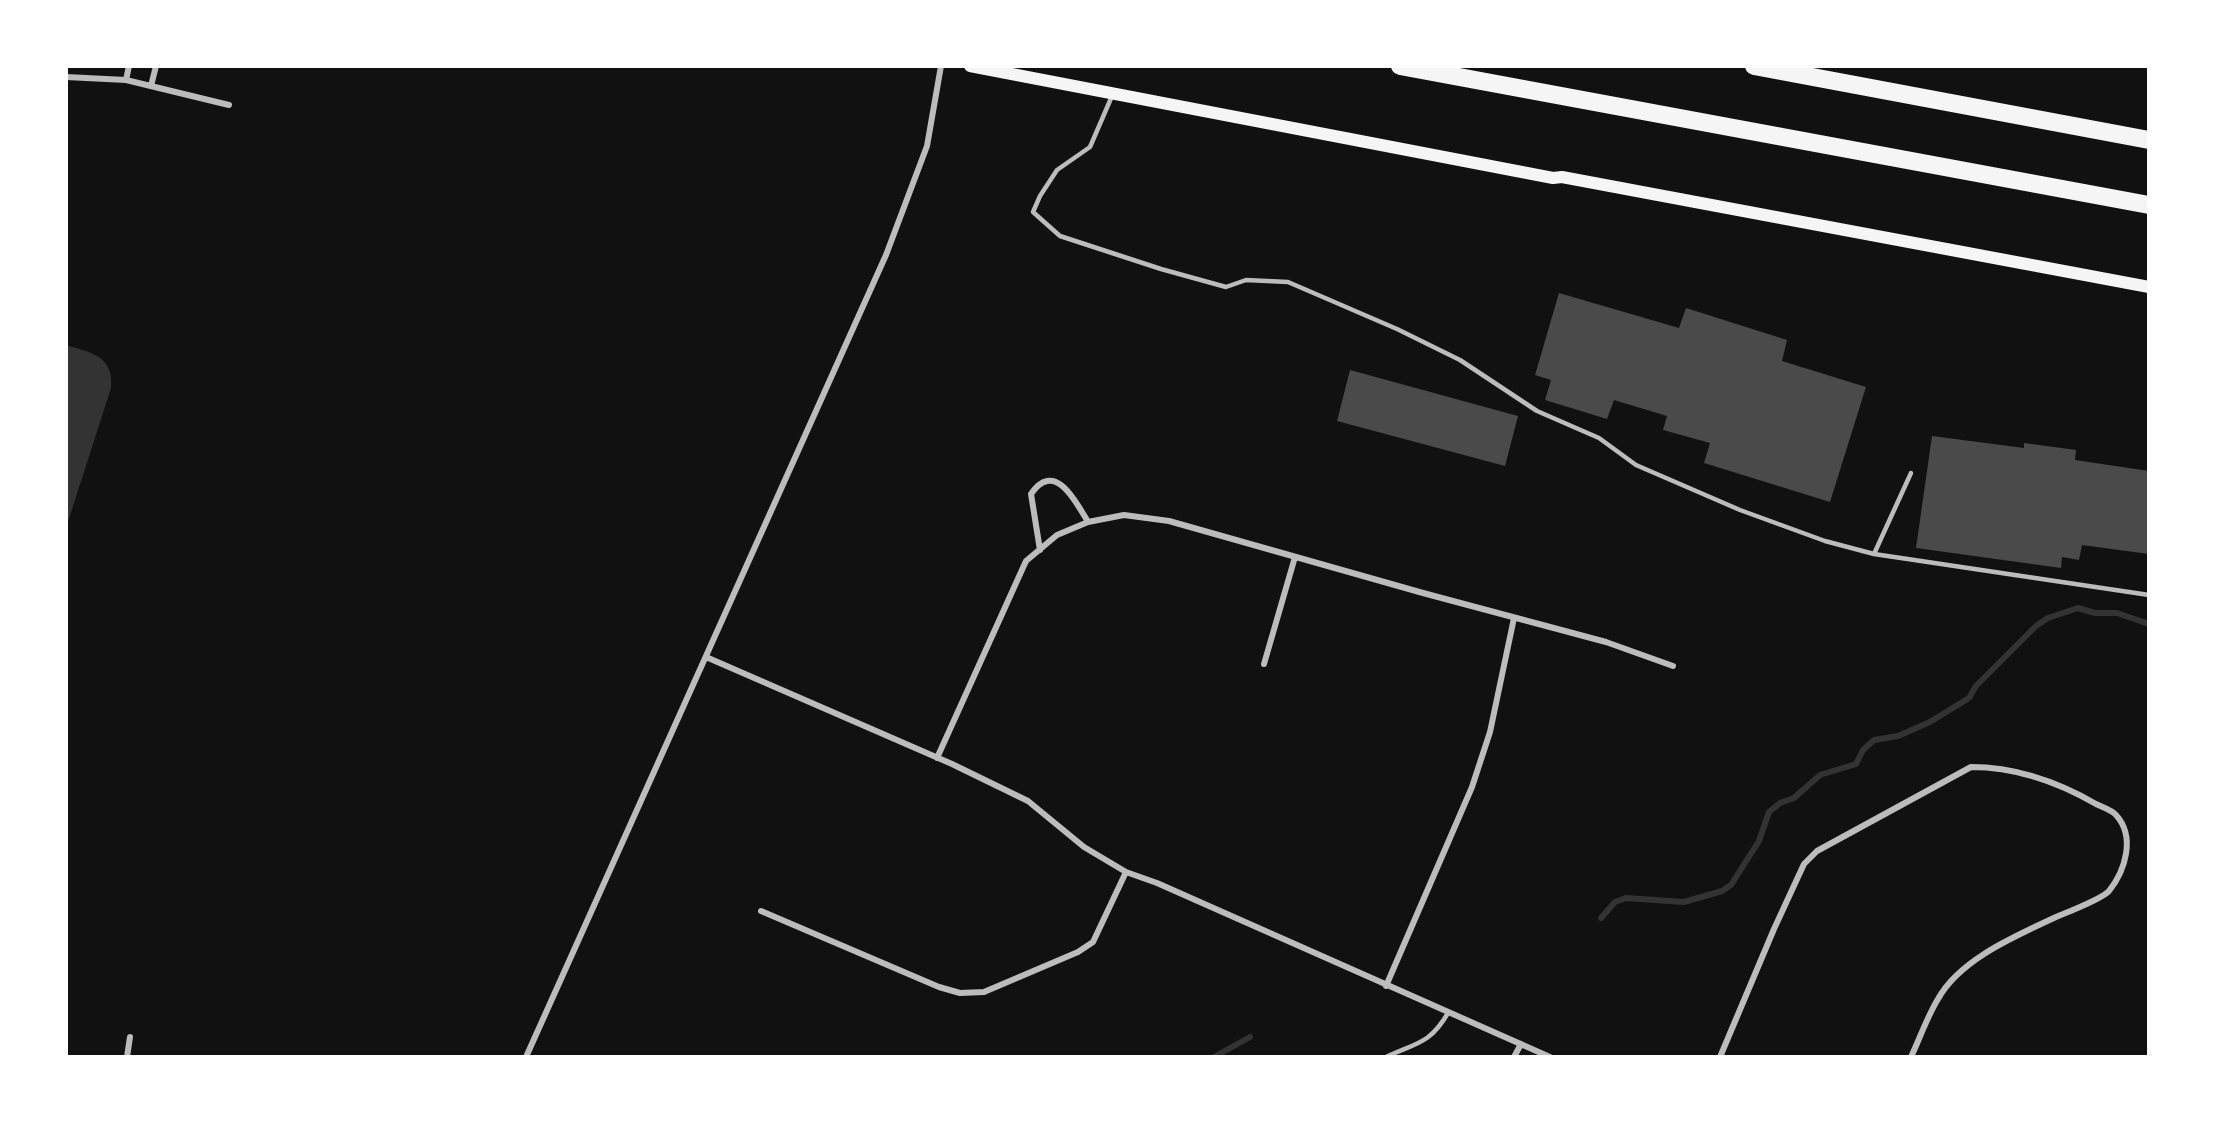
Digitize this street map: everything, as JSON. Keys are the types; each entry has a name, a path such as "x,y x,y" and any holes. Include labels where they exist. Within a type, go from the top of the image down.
{"highway":[{"path":"1400,66 2149,205"},
{"path":"1754,66 2149,140"}],"main road":[{"path":"970,66 1553,178 1562,177 2149,287"}],"street":[{"path":"126,80 129,66"},
{"path":"151,86 156,66"},
{"path":"526,1057 886,255 927,146 941,66"},
{"path":"66,77 126,80 229,105"},
{"path":"1040,550 1031,494 1041,483 1051,481 1063,485 1088,522"},
{"path":"938,758 1026,561 1058,536 1088,522 1124,515 1169,521 1606,642 1673,666"},
{"path":"1264,664 1295,557"},
{"path":"1386,986 1472,787 1490,732 1514,618"},
{"path":"706,657 938,758 1028,801 1083,847 1126,872 1168,888 1550,1057"},
{"path":"1720,1057 1804,864 1818,851 1971,767 1990,767 2044,779 2081,795 2116,815 2124,831 2127,854 2122,871 2107,893 2026,931 1977,958 1955,974 1938,998 1911,1057"},
{"path":"762,911 939,987 960,993 984,992 1078,952 1093,942 1126,872"},
{"path":"127,1057 130,1037"},
{"path":"1514,1057 1521,1044"}],"lane":[{"path":"1113,93 1090,147 1057,170 1040,196 1034,212 1060,236 1161,269 1226,287 1246,280 1288,282 1397,329 1460,360 1537,411 1599,438 1636,465 1740,510 1825,541 1874,554 2149,595"},
{"path":"1874,554 1911,473"},
{"path":"1386,1057 1424,1041 1439,1029 1448,1013"}],"shaded area":[{"path":"66,345 92,354 105,362 111,377 111,388 66,528"}],"building":[{"path":"1559,293 1679,328 1686,308 1787,340 1782,361 1866,387 1830,502 1704,463 1710,443 1663,430 1667,416 1614,400 1607,419 1545,400 1551,380 1535,375"},
{"path":"1350,370 1518,416 1505,466 1337,421"},
{"path":"1932,436 2024,448 2024,443 2076,450 2075,460 2149,471 2149,554 2082,545 2079,560 2062,557 2061,568 1916,548"}],"waterway":[{"path":"1601,918 1615,902 1626,898 1684,902 1722,891 1731,885 1759,841 1769,812 1780,803 1794,798 1820,775 1856,764 1863,750 1874,740 1898,736 1930,722 1969,698 1976,686 2036,626 2048,618 2078,608 2095,613 2117,613 2149,624"},
{"path":"1214,1057 1250,1037"}]}
